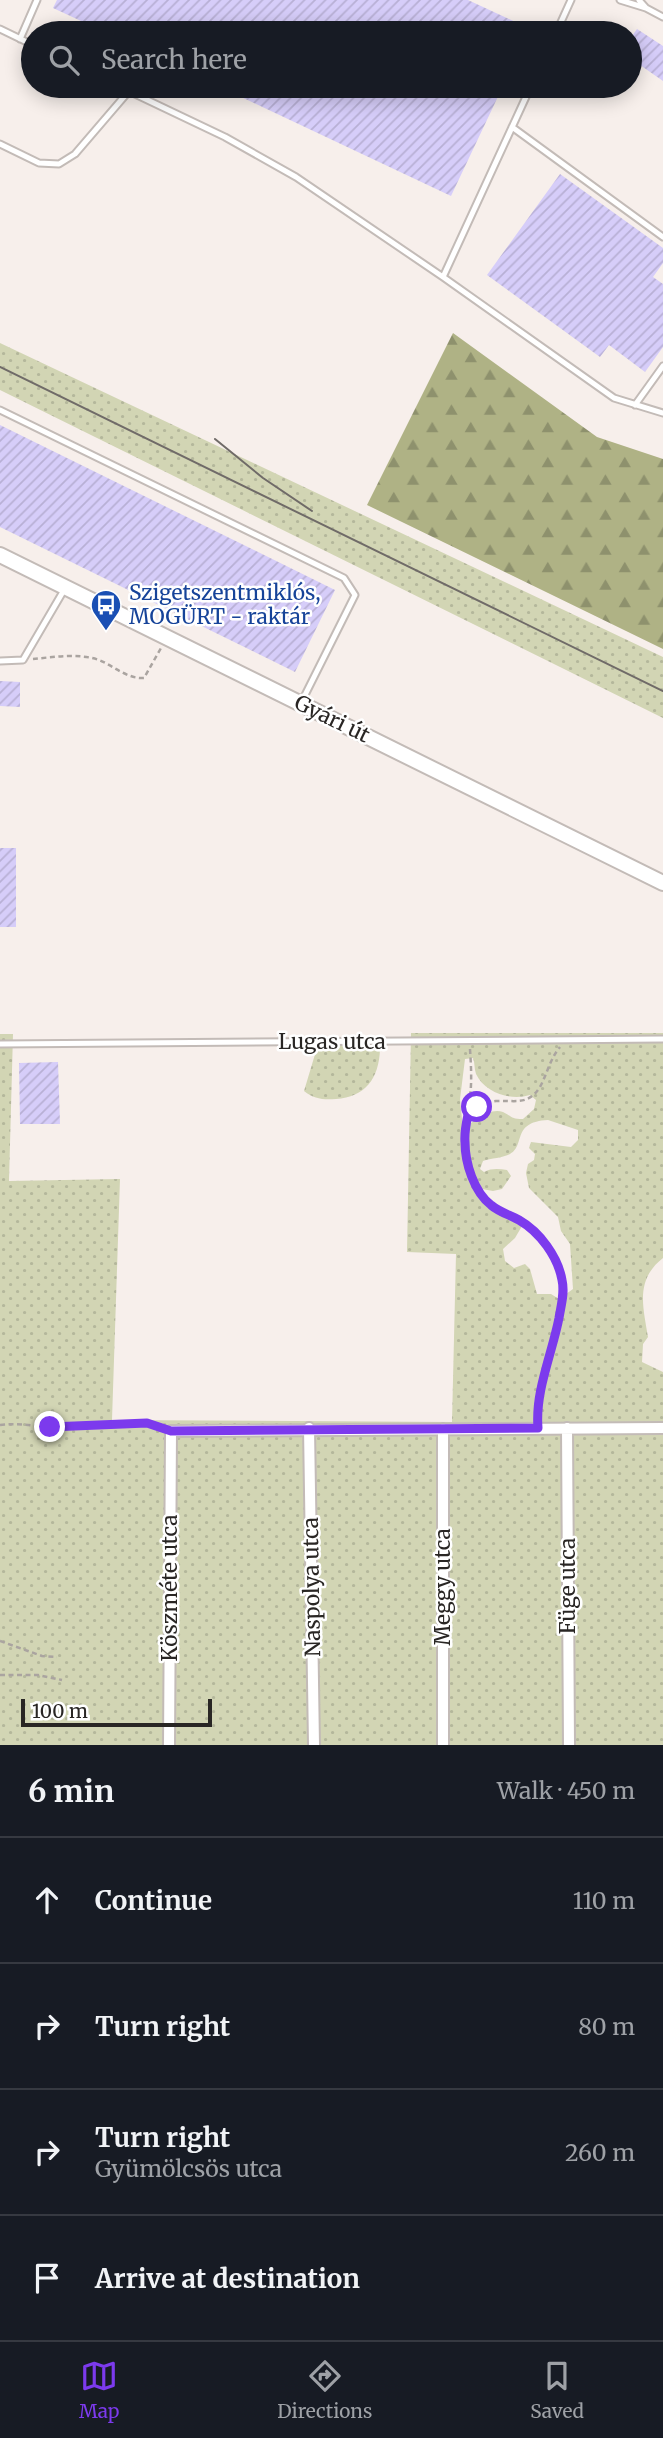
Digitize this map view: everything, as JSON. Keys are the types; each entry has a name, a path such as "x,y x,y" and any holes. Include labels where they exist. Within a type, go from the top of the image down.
{"street":[{"name":"Gyári út","path":"0,555 663,883"},
{"path":"171,1431 309,1428 663,1428"},
{"name":"Naspolya utca","path":"309,1428 314,1745"},
{"name":"Füge utca","path":"567,1428 569,1745"},
{"name":"Meggy utca","path":"443,1429 443,1745"},
{"name":"Köszméte utca","path":"169,1745 171,1431"}],"lane":[{"path":"28,21 37,0"},
{"path":"561,21 571,0"},
{"path":"620,0 646,8 663,18"},
{"path":"639,0 646,8"},
{"path":"0,29 20,39"},
{"path":"0,144 39,163 59,164 75,154 123,98"},
{"path":"144,98 225,137 296,177 443,276 614,398 663,413"},
{"path":"443,276 525,98"},
{"path":"512,127 663,237"},
{"path":"635,405 663,366"},
{"path":"0,410 344,578 355,595 301,703"},
{"path":"0,661 23,660 66,587"},
{"name":"Lugas utca","path":"0,1044 663,1039"}],"path":[{"path":"23,660 67,656 97,659 135,678 144,678 167,637"},
{"path":"469,1110 494,1101 525,1101 534,1095 552,1058 570,1038"},
{"path":"470,1042 469,1110 464,1144 472,1177 479,1193 491,1206 522,1222 538,1235 548,1248 562,1280 564,1292 553,1349 538,1396 538,1428"},
{"path":"0,1425 15,1423 60,1427 147,1423 171,1431"},
{"path":"0,1641 42,1656 57,1657"},
{"path":"0,1675 38,1675 62,1680"}],"green space":[{"path":"453,333 597,437 663,459 663,649 367,505"},
{"path":"0,343 663,657 663,718 0,390"},
{"path":"411,1033 663,1033 663,1258 654,1266 645,1284 643,1304 648,1337 643,1344 642,1362 663,1372 663,1745 0,1745 0,1034 13,1034 9,1181 120,1179 112,1420 452,1422 456,1254 407,1252","holes":["473,1058 480,1081 499,1094 515,1097 530,1095 536,1100 534,1109 523,1119 503,1112 492,1112 463,1129 460,1099 465,1059","548,1120 578,1130 578,1140 571,1147 531,1142 529,1148 535,1154 526,1173 529,1188 558,1217 561,1231 570,1244 573,1289 559,1299 551,1294 537,1294 530,1269 525,1264 514,1268 505,1261 503,1249 515,1238 522,1226 488,1208 478,1194 482,1189 502,1189 511,1176 507,1170 493,1169 484,1172 480,1169 483,1161 510,1154 515,1150 524,1129 536,1122"]},
{"path":"325,1045 380,1049 373,1077 355,1095 327,1099 311,1096 304,1091 316,1051"}],"building":[{"path":"57,0 468,0 513,21 81,21 53,8"},
{"path":"642,32 663,46 663,81 642,66"},
{"path":"243,98 497,98 451,196"},
{"path":"560,174 663,248 663,263 653,277 663,284 663,347 645,372 609,345 600,357 487,275"},
{"path":"0,425 335,590 295,672 0,527"},
{"path":"0,681 20,682 20,707 0,706"},
{"path":"0,848 16,848 16,927 0,927"},
{"path":"58,1062 60,1124 20,1124 19,1063"}],"tram line":[{"path":"0,367 663,691"},
{"path":"215,439 263,478 312,511"}],"place":[{"name":"Szigetszentmiklós, MOGÜRT - raktár","path":"106,632"}],"route":[{"path":"50,1427 147,1423 171,1431 538,1428 538,1396 553,1349 564,1292 562,1280 559,1268 538,1235 522,1222 491,1206 479,1193 464,1144 469,1110 477,1107"}]}
